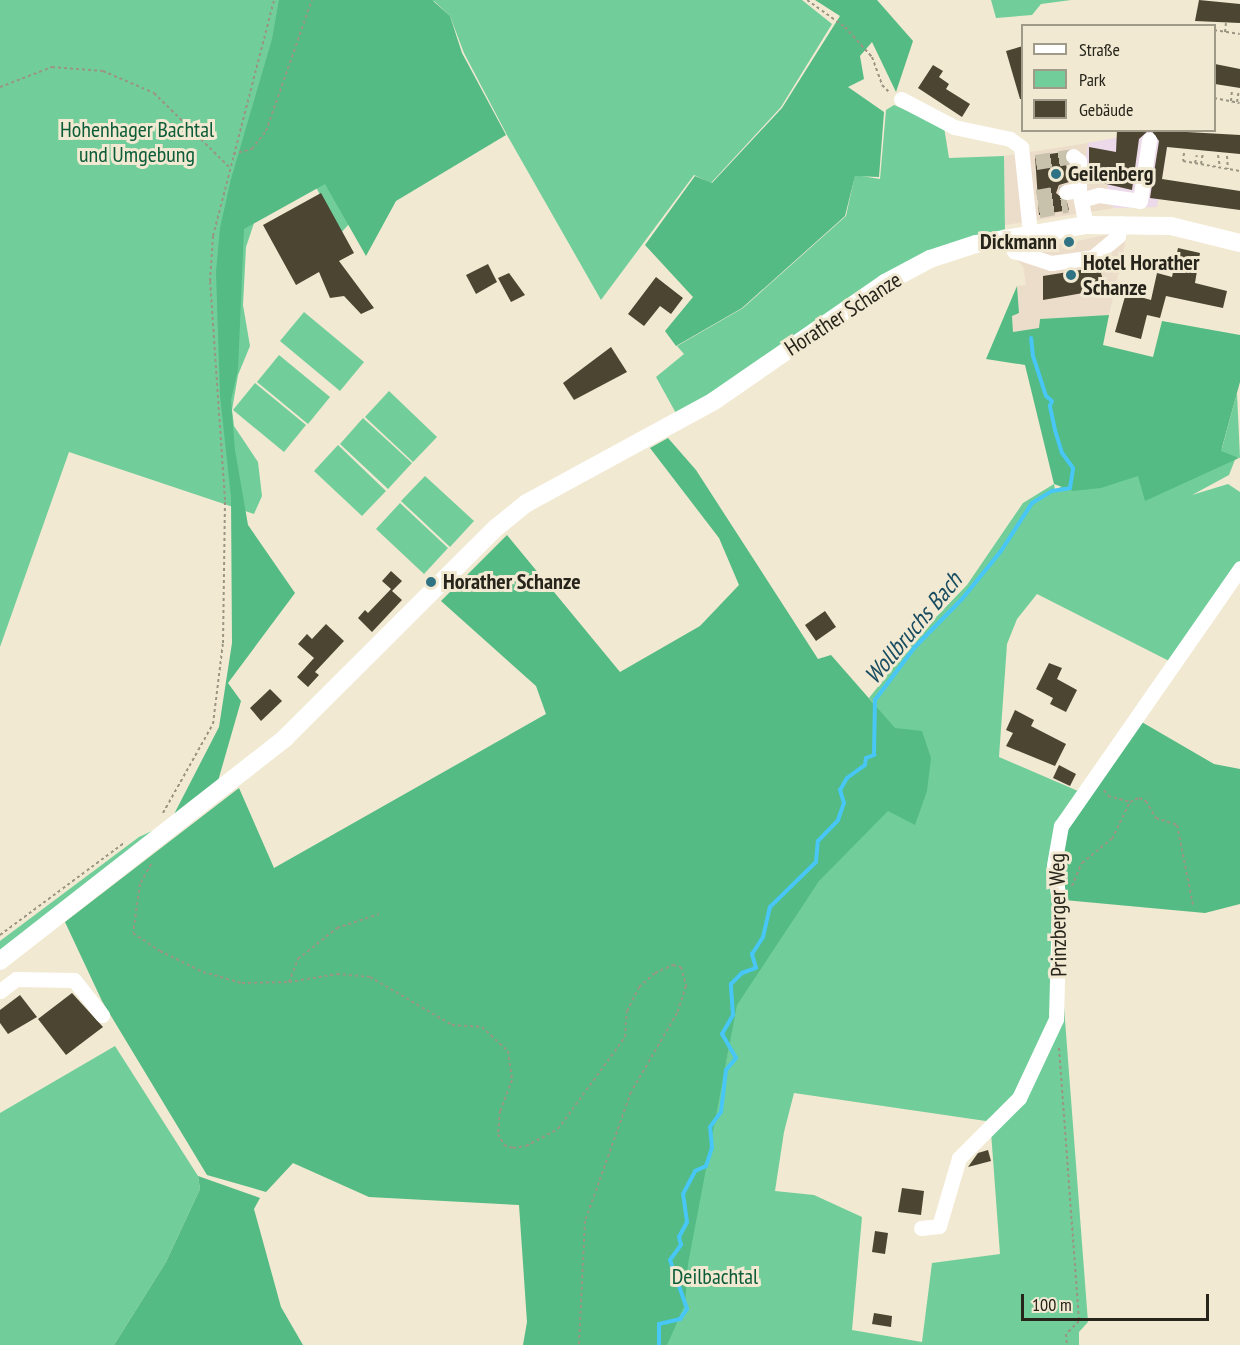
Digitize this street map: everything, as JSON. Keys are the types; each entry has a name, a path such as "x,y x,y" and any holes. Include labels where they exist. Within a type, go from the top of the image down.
{"main road":[{"name":"Horather Schanze","path":"0,961 163,837 285,738 497,526 527,502 714,401 885,283 930,260 1007,237 1086,225 1119,223 1171,226 1240,243"}],"lane":[{"path":"902,99 954,127 1010,139 1021,147 1028,163 1033,204 1030,233"},
{"path":"1075,198 1099,195 1140,201 1149,140"},
{"path":"1072,156 1079,161 1075,198 1086,225"},
{"path":"1007,237 1014,251 1051,263 1093,257 1118,236 1119,223"},
{"name":"Prinzberger Weg","path":"921,1228 939,1226 959,1158 1019,1098 1056,1019 1059,903 1056,843 1070,809 1180,660 1240,568"},
{"path":"0,991 16,979 75,980 102,1016"}],"path":[{"path":"163,837 163,814 213,724 223,643 225,500 210,281 213,236 274,0"},
{"path":"233,154 252,149 266,131 312,0"},
{"path":"807,0 845,27 872,57 882,85 902,99"},
{"path":"1225,32 1226,23"},
{"path":"1220,25 1217,30 1240,34"},
{"path":"0,87 52,67 103,71 154,93 230,168"},
{"path":"1230,101 1232,90"},
{"path":"1216,98 1239,103 1239,90"},
{"path":"1184,153 1183,161 1240,171"},
{"path":"1202,164 1203,153"},
{"path":"1195,163 1197,155"},
{"path":"1218,155 1220,167"},
{"path":"1227,156 1228,169"},
{"path":"1094,776 1108,796 1130,802 1139,798 1146,801 1156,818 1177,825 1193,905"},
{"path":"1059,903 1082,863 1112,839 1130,802"},
{"path":"0,935 134,836"},
{"path":"151,863 140,884 133,933 203,972 242,983 337,974 370,977 452,1025 482,1028 508,1051 512,1080 500,1111 498,1134 504,1145 513,1148 526,1146 558,1129 575,1110 625,1037 627,1011 639,987 673,965 685,973 686,986 677,1013 631,1092 585,1221 579,1345"},
{"path":"290,980 298,959 337,928 379,914"},
{"path":"1058,1042 1079,1322 1066,1334 1067,1345"}],"shaded area":[{"path":"1147,132 1170,132 1157,207 1115,208 1105,202 1108,183 1082,179 1088,143"},
{"path":"1088,143 1082,179 1108,183 1105,202 1115,208 1005,225 1004,156"},
{"name":"Hotel Horather Schanze","path":"1110,234 1127,235 1109,315 1040,319 1039,328 1013,332 1012,315 1019,313 1017,286 1026,285 1023,266 1003,247 1068,243"}],"green space":[{"name":"Hohenhager Bachtal und Umgebung","path":"0,0 802,0 832,24 781,107 711,183 694,175 601,300 507,135 464,53 450,16 434,1 426,12 392,176 340,234 316,187 275,161 246,247 243,305 250,346 238,375 232,410 234,426 258,462 262,496 254,514 69,452 0,647"},
{"path":"279,0 432,0 450,16 462,53 506,135 396,201 366,256 325,184 244,229 238,370 231,400 235,450 248,525 295,593 228,683 241,701 218,781 170,822 219,727 232,643 231,497 220,396 216,272 220,228 231,179 272,39"},
{"path":"815,0 877,0 913,41 896,92 872,42 860,56 864,79 848,87 884,112 879,177 855,176 845,216 742,308 676,346 665,331 693,297 645,245 695,176 712,183 782,108 840,16"},
{"path":"991,0 1071,0 1041,4 1032,15 996,18"},
{"path":"894,105 944,127 949,158 1004,156 1005,229 974,239 677,415 656,377 684,354 677,346 743,308 846,216 855,175 880,179 886,110"},
{"path":"1017,286 1019,313 1012,316 1013,332 1039,328 1040,319 1109,315 1103,345 1153,357 1162,321 1240,335 1240,382 1221,451 1239,458 1145,501 1138,476 1101,488 1073,491 1054,484 1025,365 986,359"},
{"path":"304,312 364,362 340,391 280,341"},
{"path":"279,355 330,397 308,424 257,382"},
{"path":"255,383 306,425 284,452 233,410"},
{"path":"389,391 437,437 413,462 365,417"},
{"name":"Deilbachtal","path":"1237,393 1240,458 1236,457 1229,475 1192,495 1228,484 1240,492 1240,578 1179,666 1037,594 1017,619 1007,644 999,757 1078,791 1052,843 1055,900 1053,1015 1012,1098 986,1121 794,1093 784,1132 775,1191 814,1195 862,1217 852,1330 922,1342 932,1263 1000,1254 991,1132 1023,1102 1064,1007 1088,1322 1079,1332 1079,1345 658,1345 665,1328 677,1323 683,1309 674,1288 674,1270 698,1190 704,1131 726,1062 729,1045 722,1030 738,974 759,946 765,918 794,880 815,862 822,835 841,812 845,777 862,766 873,751 865,731 869,715 876,706 869,698 919,635 967,585 1023,503 1054,484 1055,490 1068,483 1222,448"},
{"path":"363,418 412,463 388,489 340,444"},
{"path":"668,438 696,470 818,659 831,655 895,728 922,731 931,758 927,791 915,825 888,811 819,881 737,1005 688,1264 685,1305 667,1345 523,1345 527,1322 519,1205 369,1197 293,1163 266,1192 207,1175 102,1001 65,922 239,788 274,868 546,714 536,686 441,601 507,535 620,672 700,626 739,585 719,538 650,448"},
{"path":"338,445 386,491 362,516 314,471"},
{"path":"425,476 474,521 450,547 401,501"},
{"path":"400,503 448,548 424,574 376,529"},
{"path":"1140,721 1214,764 1240,769 1240,904 1205,913 1064,900 1060,865 1065,827"},
{"path":"154,830 0,953 0,941 139,837"},
{"path":"115,1046 198,1176 200,1189 166,1262 114,1345 0,1345 0,1113"},
{"path":"198,1176 260,1198 254,1209 281,1307 303,1345 114,1345 166,1262 200,1189"}],"building":[{"path":"1199,0 1240,4 1240,23 1195,21"},
{"path":"1021,47 1021,99 1020,99 1006,51"},
{"path":"1216,64 1240,69 1240,88 1216,84"},
{"path":"933,65 943,71 939,77 949,84 946,89 970,104 962,117 918,88"},
{"path":"1117,132 1147,132 1139,139 1132,190 1089,180 1089,147 1116,152"},
{"path":"1152,132 1240,135 1240,154 1167,147 1162,179 1240,191 1240,210 1150,198 1159,141"},
{"name":"Geilenberg","path":"1064,152 1069,182 1059,185 1056,193 1067,202 1069,210 1039,215 1035,156"},
{"path":"321,193 354,253 339,261 374,308 361,314 344,296 330,298 319,272 296,285 263,225"},
{"path":"1178,248 1200,253 1195,283 1227,291 1223,308 1166,296 1160,318 1147,315 1141,339 1115,332 1126,293 1151,300 1157,273 1172,277"},
{"path":"488,264 497,282 476,294 466,275"},
{"path":"1099,267 1106,289 1043,300 1043,276"},
{"path":"509,273 525,295 511,302 498,278"},
{"path":"656,277 683,298 671,314 660,306 644,326 628,314"},
{"path":"611,347 627,372 574,400 563,383"},
{"path":"391,571 402,581 392,591 402,600 372,632 358,618 365,610 368,613 391,589 382,581"},
{"path":"825,611 836,627 816,641 805,625"},
{"path":"326,624 344,641 315,672 319,675 308,687 297,677 314,658 298,644 307,634 312,639"},
{"path":"1049,663 1062,668 1057,679 1077,690 1066,712 1050,704 1053,698 1036,689"},
{"path":"270,689 282,701 261,721 250,708"},
{"path":"1015,710 1034,720 1031,726 1066,744 1055,766 1006,746 1013,733 1006,730"},
{"path":"1059,765 1076,774 1070,786 1053,778"},
{"path":"72,993 103,1027 66,1055 38,1019"},
{"path":"20,995 37,1017 8,1034 0,1023 0,1010"},
{"path":"988,1150 991,1161 968,1167 978,1153"},
{"path":"902,1188 924,1191 921,1215 898,1212"},
{"path":"875,1231 888,1233 885,1254 872,1252"},
{"path":"874,1313 892,1316 891,1327 872,1324"}],"waterway":[{"name":"Wollbruchs Bach","path":"659,1345 659,1324 680,1319 687,1309 670,1260 681,1245 679,1237 687,1222 683,1194 695,1171 706,1166 712,1148 710,1127 721,1112 726,1070 736,1058 722,1034 733,1015 731,984 742,973 756,968 752,954 763,937 770,907 816,862 818,841 838,820 844,803 840,790 847,778 865,765 866,758 874,755 875,700 915,647 962,599 1001,551 1032,503 1052,491 1070,488 1073,468 1062,453 1050,406 1052,401 1046,396 1033,356 1031,338"}],"tunnel":[{"path":"1036,162 1073,156"},
{"path":"1037,197 1066,192"},
{"path":"1039,210 1068,205"}],"place":[{"name":"Geilenberg","path":"1056,174"},
{"name":"Dickmann","path":"1069,242"},
{"name":"Hotel Horather Schanze","path":"1071,275"},
{"name":"Horather Schanze","path":"431,582"}]}
